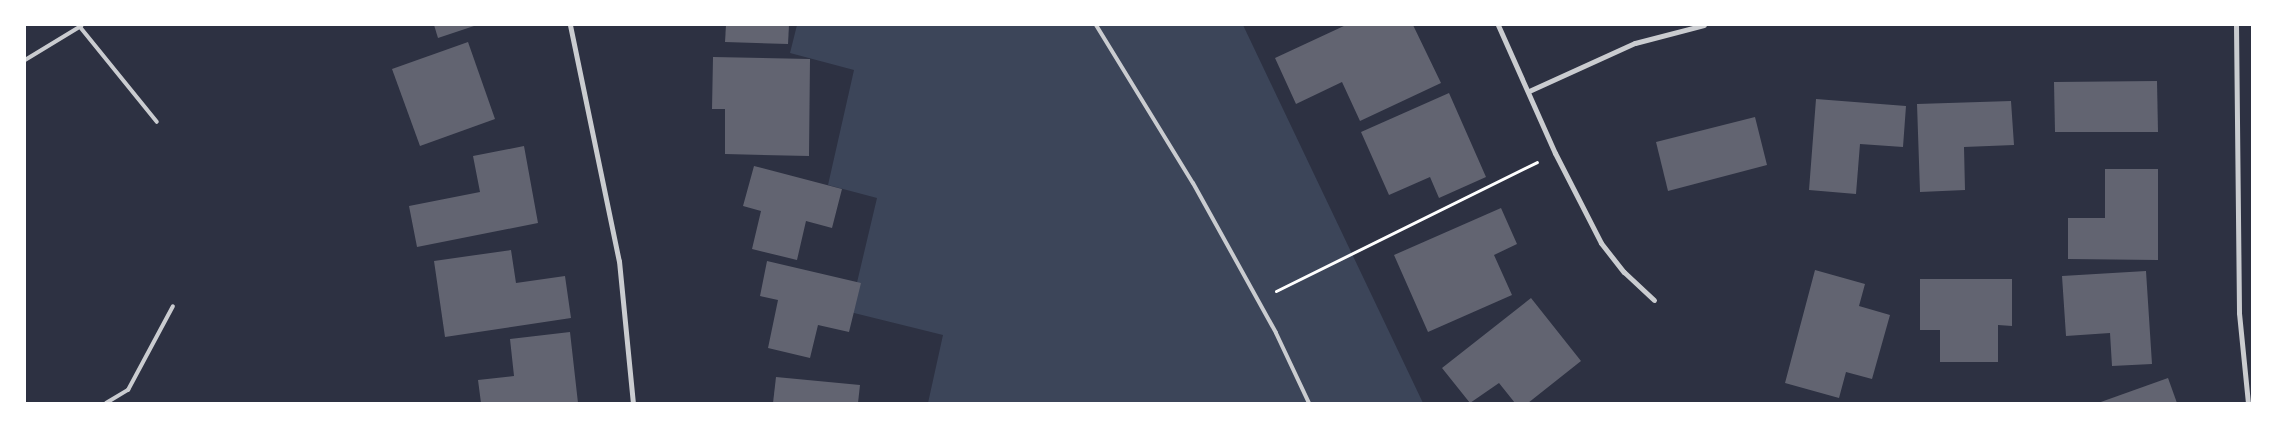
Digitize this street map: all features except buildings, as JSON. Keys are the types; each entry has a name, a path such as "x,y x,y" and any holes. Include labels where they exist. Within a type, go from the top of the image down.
{"street":[{"path":"570,25 619,261 633,403"},
{"path":"1498,25 1555,153 1601,243 1624,272 1654,300"},
{"path":"1529,91 1635,43 1704,25"},
{"path":"2236,25 2239,313 2248,403"}],"lane":[{"path":"1096,25 1193,183 1258,300 1309,403"},
{"path":"25,60 81,26 157,122"},
{"path":"106,403 128,390 173,306"}],"path":[{"path":"1258,300 1555,153"}],"shaded area":[{"path":"797,25 1243,25 1423,403 928,403 943,335 850,312 877,198 828,185 854,70 790,53"}]}
